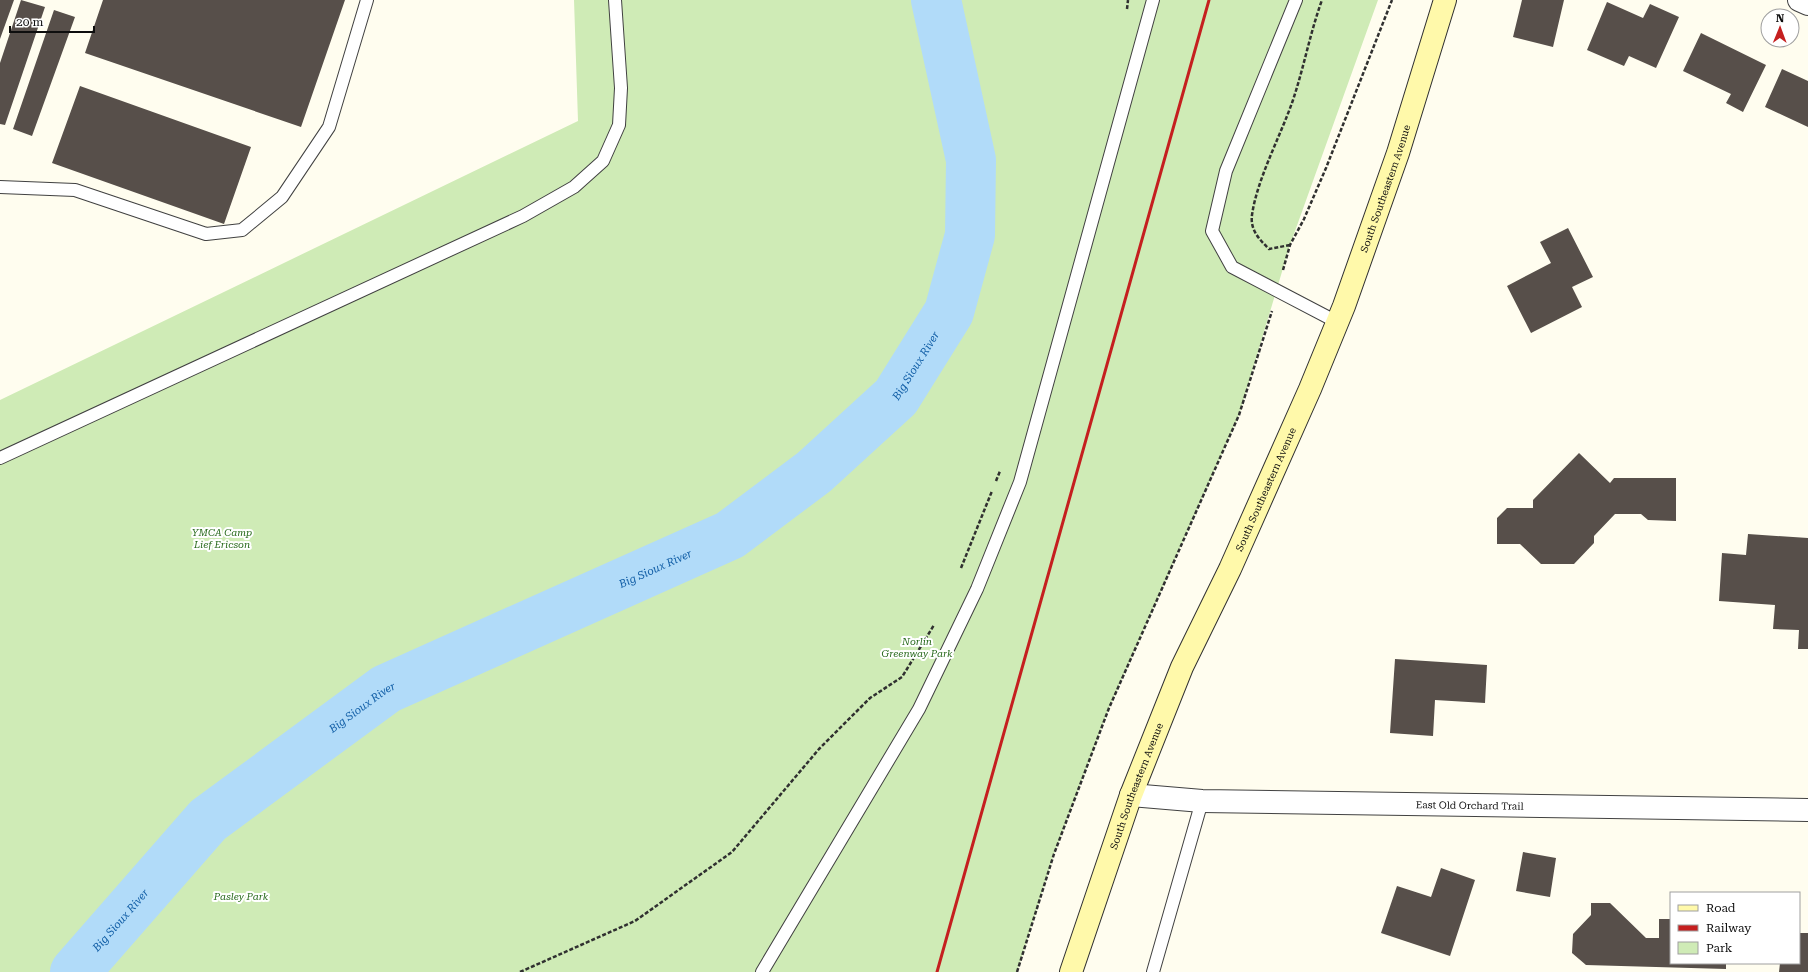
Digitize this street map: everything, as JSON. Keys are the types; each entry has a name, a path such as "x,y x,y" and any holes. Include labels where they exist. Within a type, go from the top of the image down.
{"main road":[{"name":"South Southeastern Avenue","path":"1071,972 1131,795 1182,667 1230,569 1310,389 1337,322 1374,224 1446,0"}],"street":[{"path":"1799,0 1808,4"},
{"name":"East Old Orchard Trail","path":"1131,795 1202,801 1808,810"}],"lane":[{"path":"0,187 75,190 206,234 242,230 282,197 329,127 367,0"},
{"path":"0,458 523,216 574,187 604,161 619,126 621,88 615,0"},
{"path":"762,972 919,709 977,589 1020,482 1153,0"},
{"path":"1296,0 1226,170 1212,231 1232,267 1337,322"},
{"path":"1153,972 1202,801"}],"path":[{"path":"1127,12 1128,0"},
{"path":"1290,245 1269,248 1255,234 1252,216 1258,190 1293,100 1314,20 1322,0"},
{"path":"1017,972 1054,854 1109,708 1238,415 1278,291 1290,245 1304,219 1326,168 1392,0"},
{"path":"996,482 1000,470"},
{"path":"960,570 993,489"},
{"path":"520,972 635,921 732,852 819,749 870,698 902,677 938,620"}],"green space":[{"path":"574,0 1378,0 1290,245 1239,415 1109,708 1054,854 1017,972 0,972 0,400 578,121"}],"building":[{"path":"0,0 14,0 0,39"},
{"path":"21,0 45,7 5,125 0,124 0,63"},
{"path":"103,0 345,0 301,127 85,53"},
{"path":"1522,0 1564,0 1553,47 1513,37"},
{"path":"1607,2 1643,18 1650,4 1679,17 1656,68 1629,56 1624,66 1587,50"},
{"path":"54,10 75,17 32,136 13,129"},
{"path":"1701,33 1766,65 1743,112 1726,103 1731,94 1683,71"},
{"path":"1782,69 1808,81 1808,127 1765,107"},
{"path":"80,86 251,147 224,224 52,163"},
{"path":"1568,228 1593,277 1572,287 1582,307 1531,333 1507,286 1551,263 1540,242"},
{"path":"1579,453 1610,483 1614,478 1676,478 1676,521 1648,520 1641,514 1615,514 1594,536 1594,543 1574,564 1541,564 1520,544 1497,544 1497,518 1507,508 1533,508 1533,500"},
{"path":"1748,534 1808,538 1808,649 1798,649 1799,630 1773,629 1775,605 1719,601 1722,553 1746,555"},
{"path":"1395,659 1487,665 1485,703 1435,700 1433,736 1390,733"},
{"path":"1523,852 1556,858 1550,897 1516,891"},
{"path":"1441,868 1475,880 1450,956 1381,933 1397,886 1431,897"},
{"path":"1591,903 1610,903 1646,938 1659,938 1659,919 1670,919 1670,964 1726,964 1726,969 1586,965 1572,953 1573,934 1591,915"},
{"path":"1800,933 1808,933 1808,972 1779,972 1780,964 1800,964"}],"waterway":[{"name":"Big Sioux River","path":"75,972 208,820 386,689 730,535 814,472 896,397 949,312 970,235 971,160 936,0"}],"railway":[{"path":"937,972 1209,0"}],"park label":[{"name":"YMCA Camp Lief Ericson","path":"222,538"},
{"name":"Norlin Greenway Park","path":"917,646"},
{"name":"Pasley Park","path":"241,896"}]}
